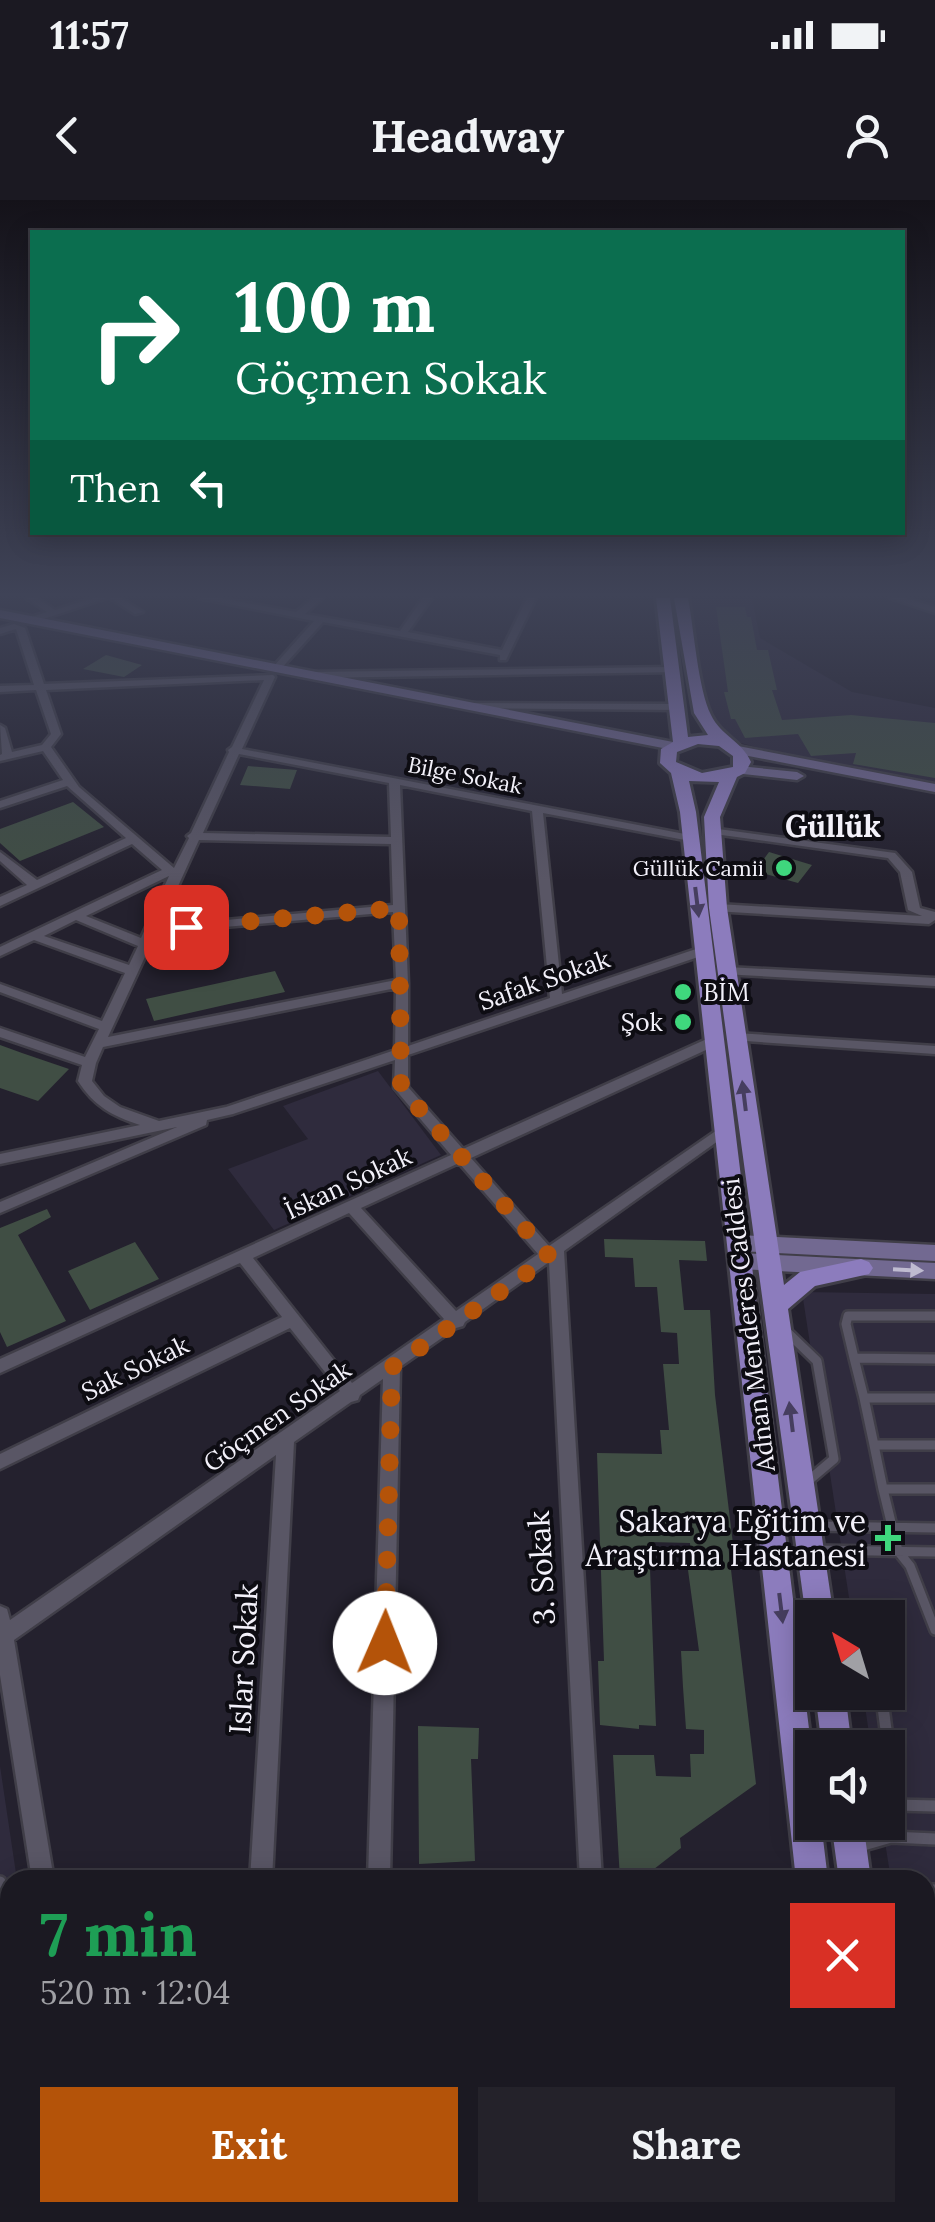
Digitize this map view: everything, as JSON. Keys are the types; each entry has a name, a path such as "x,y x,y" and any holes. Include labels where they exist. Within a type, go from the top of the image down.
{"main road":[{"path":"368,692 675,755 720,742"},
{"path":"394,692 675,755 710,778 734,772 935,798"},
{"name":"Adnan Menderes Caddesi","path":"677,692 675,755 718,908 727,971 725,1131 811,1870"},
{"path":"698,692 702,714 720,742 738,750 935,788"},
{"path":"734,772 743,762 738,750"},
{"name":"Adnan Menderes Caddesi","path":"734,772 700,834 703,951 760,1199 818,1600"},
{"path":"760,1199 781,1234 826,1246"},
{"path":"768,1253 826,1246 935,1253"},
{"path":"739,1252 861,1268 935,1271"},
{"name":"Adnan Menderes Caddesi","path":"778,1316 808,1278 861,1268"},
{"path":"850,1840 854,1870"}],"street":[{"path":"0,728 4,757 46,747 56,734 44,692"},
{"path":"154,1124 112,1112 95,1098 85,1081 89,1063 145,944 172,873 263,692"},
{"path":"462,706 679,708"},
{"path":"46,747 70,780 172,873"},
{"name":"Bilge Sokak","path":"234,750 537,810 891,856 902,862 908,876 914,910 935,918"},
{"path":"0,805 70,780"},
{"path":"394,781 402,983 401,1088 458,1157 553,1254"},
{"path":"537,810 556,998"},
{"path":"193,836 396,841"},
{"path":"0,902 133,838"},
{"path":"0,855 35,885"},
{"path":"0,952 172,873"},
{"path":"151,930 399,908"},
{"path":"718,908 935,918"},
{"path":"76,916 145,944"},
{"path":"34,936 133,971"},
{"name":"Safak Sokak","path":"228,1111 703,951"},
{"path":"727,971 935,982"},
{"path":"100,1043 402,983"},
{"path":"0,988 106,1028"},
{"path":"0,1032 89,1063"},
{"path":"725,1039 935,1050"},
{"name":"İskan Sokak","path":"0,1366 725,1039"},
{"path":"0,1159 228,1111"},
{"path":"0,1208 228,1111"},
{"name":"Göçmen Sokak","path":"2,1626 285,1441 725,1131"},
{"path":"351,1206 457,1322"},
{"name":"3. Sokak","path":"553,1254 590,1870"},
{"path":"242,1256 352,1395"},
{"name":"Sak Sokak","path":"0,1462 293,1320"},
{"path":"379,1870 392,1367"},
{"name":"Islar Sokak","path":"262,1870 285,1441"},
{"path":"2,1626 40,1870"}],"lane":[{"path":"778,1316 817,1361 834,1459 815,1478 799,1485"},
{"path":"935,1316 848,1316 846,1324 891,1528 935,1630"},
{"path":"854,1358 935,1359"},
{"path":"864,1398 935,1398"},
{"path":"874,1445 935,1445"},
{"path":"882,1488 935,1489"},
{"path":"806,1526 935,1528"},
{"path":"810,1550 935,1552"},
{"path":"905,1806 935,1806"},
{"path":"905,1838 935,1839"},
{"path":"860,1840 872,1845 884,1840"},
{"path":"0,1882 0,1926"}],"shaded area":[{"path":"697,692 854,692 935,708 935,785 832,768 719,737 699,705"},
{"path":"378,1071 441,1155 274,1230 228,1169 308,1139 283,1106"},
{"name":"Sakarya Eğitim ve Araştırma Hastanesi","path":"802,1292 935,1294 935,1870 889,1870 885,1840 905,1840 905,1730 868,1730 866,1710 905,1710 905,1600 849,1600"},
{"path":"0,1766 16,1870 0,1870"}],"building":[{"path":"724,692 773,692 782,720 851,715 935,723 935,778 853,764 856,753 811,756 798,734 745,738 735,719 731,719"},
{"path":"248,766 297,770 290,789 240,785"},
{"path":"73,802 104,827 20,861 0,843 0,829"},
{"name":"Güllük Camii","path":"769,852 812,865 798,883 755,871"},
{"path":"275,971 285,992 154,1021 146,999"},
{"path":"0,1045 69,1069 38,1101 0,1088"},
{"path":"47,1209 51,1217 18,1235 66,1321 7,1347 0,1332 0,1228"},
{"path":"604,1239 705,1241 707,1261 679,1260 684,1310 710,1310 715,1395 733,1544 728,1544 756,1784 680,1838 681,1848 653,1870 619,1870 613,1755 654,1755 656,1776 691,1777 690,1754 704,1754 704,1730 686,1729 681,1651 699,1651 688,1570 692,1570 690,1543 649,1542 656,1726 639,1725 639,1729 600,1725 598,1661 604,1661 597,1453 662,1454 660,1430 669,1430 663,1364 679,1364 677,1333 661,1332 657,1287 635,1287 633,1258 605,1257"},
{"path":"135,1242 159,1279 90,1310 68,1271"},
{"path":"418,1726 479,1728 478,1759 471,1759 475,1861 419,1864"}],"place":[{"name":"Güllük Camii","path":"784,868"},
{"name":"BİM","path":"683,992"},
{"name":"Şok","path":"683,1022"},
{"name":"Sakarya Eğitim ve Araştırma Hastanesi","path":"888,1538"}],"district":[{"name":"Güllük","path":"833,826"}],"route":[{"path":"186,927 399,908 401,1088 550,1257 392,1367 385,1643"}]}
